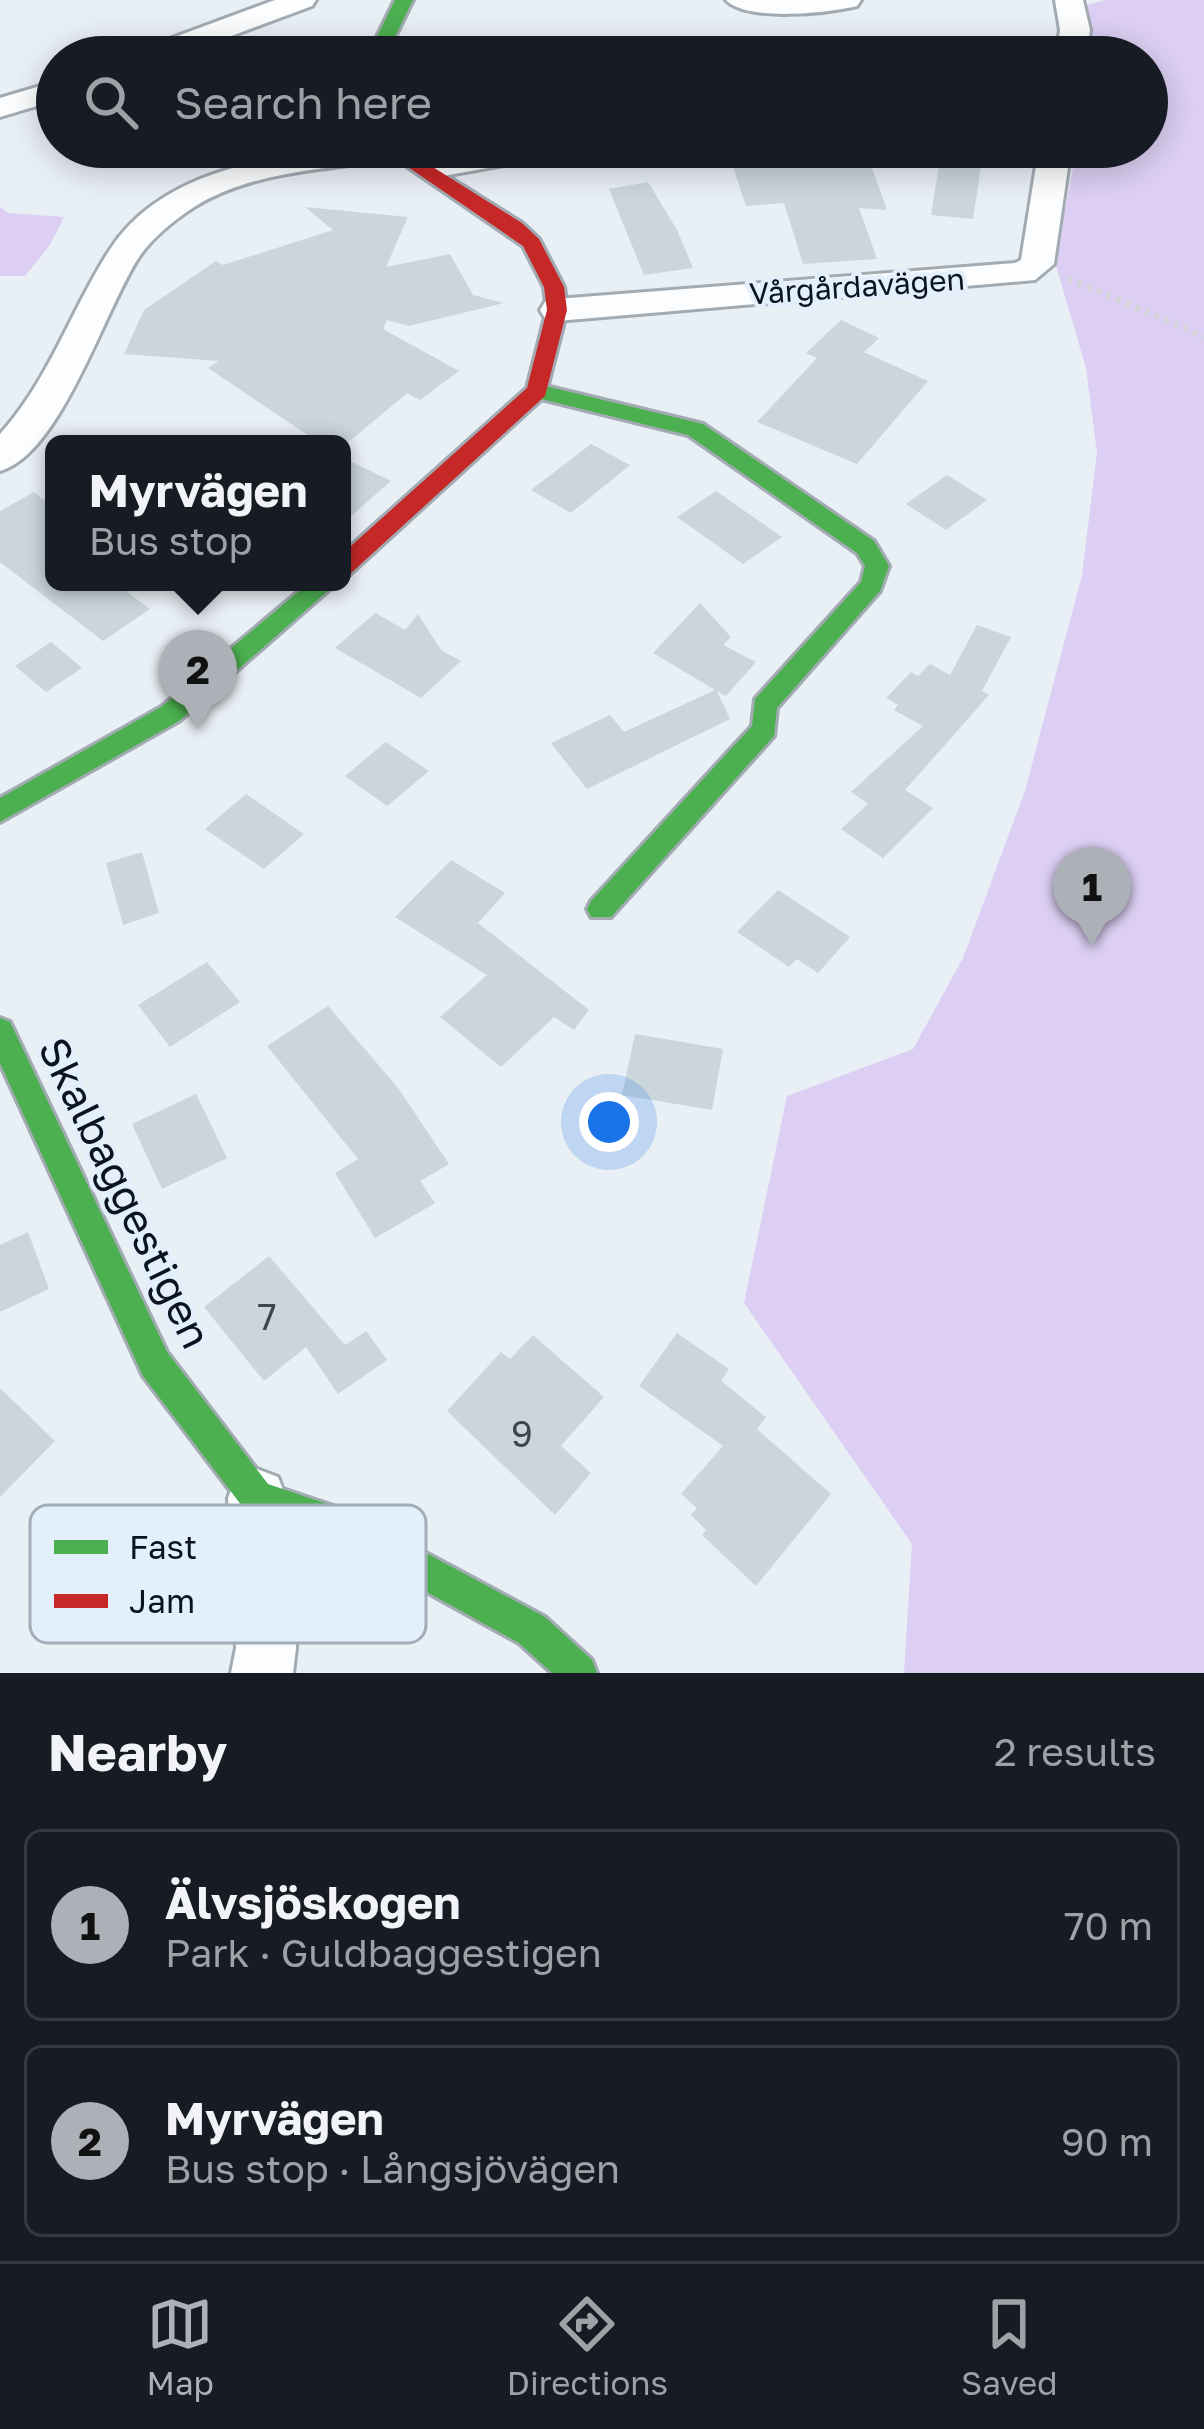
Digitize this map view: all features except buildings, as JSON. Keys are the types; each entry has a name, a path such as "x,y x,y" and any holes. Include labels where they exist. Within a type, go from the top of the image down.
{"street":[{"path":"204,36 302,0"},
{"path":"386,36 404,0"},
{"path":"740,0 803,5 847,0"},
{"path":"1069,0 1074,36"},
{"path":"0,108 36,97"},
{"path":"0,458 46,406 125,252 143,230 232,175 260,168"},
{"path":"351,560 537,391 557,310 554,287 532,243 423,168"},
{"path":"1037,264 1052,168"},
{"name":"Vårgårdavägen","path":"557,310 968,279 1023,273 1037,264"},
{"path":"537,391 695,429 866,547 877,566 872,585 764,706 765,729 602,909"},
{"path":"0,811 170,714 315,591"},
{"name":"Skalbaggestigen","path":"0,1031 155,1364 257,1498"},
{"path":"257,1505 257,1498 279,1505"},
{"path":"426,1572 532,1630 579,1673"},
{"path":"262,1673 266,1643"}],"lane":[{"path":"432,173 460,168"}],"path":[{"path":"1037,264 1204,337"}],"shaded area":[{"path":"1105,0 1204,0 1204,1673 904,1673 912,1544 744,1303 787,1096 913,1049 963,958 1025,791 1082,575 1097,453 1086,368 1055,262 1073,168 1168,168 1168,36 1088,36 1087,5"},
{"path":"0,207 8,213 64,217 50,245 25,276 0,276"}],"traffic: fast":[{"path":"386,36 404,0"},
{"path":"537,391 695,429 866,547 877,566 872,585 764,706 765,729 601,909"},
{"path":"0,811 170,714 315,591"},
{"path":"0,1031 155,1364 257,1498 279,1505"},
{"path":"426,1572 532,1630 579,1673"}],"traffic: jam":[{"path":"351,560 537,391 557,310 554,287 532,243 515,227 421,168"}],"place":[{"name":"Myrvägen","path":"198,729"},
{"name":"Älvsjöskogen","path":"1092,946"}]}
